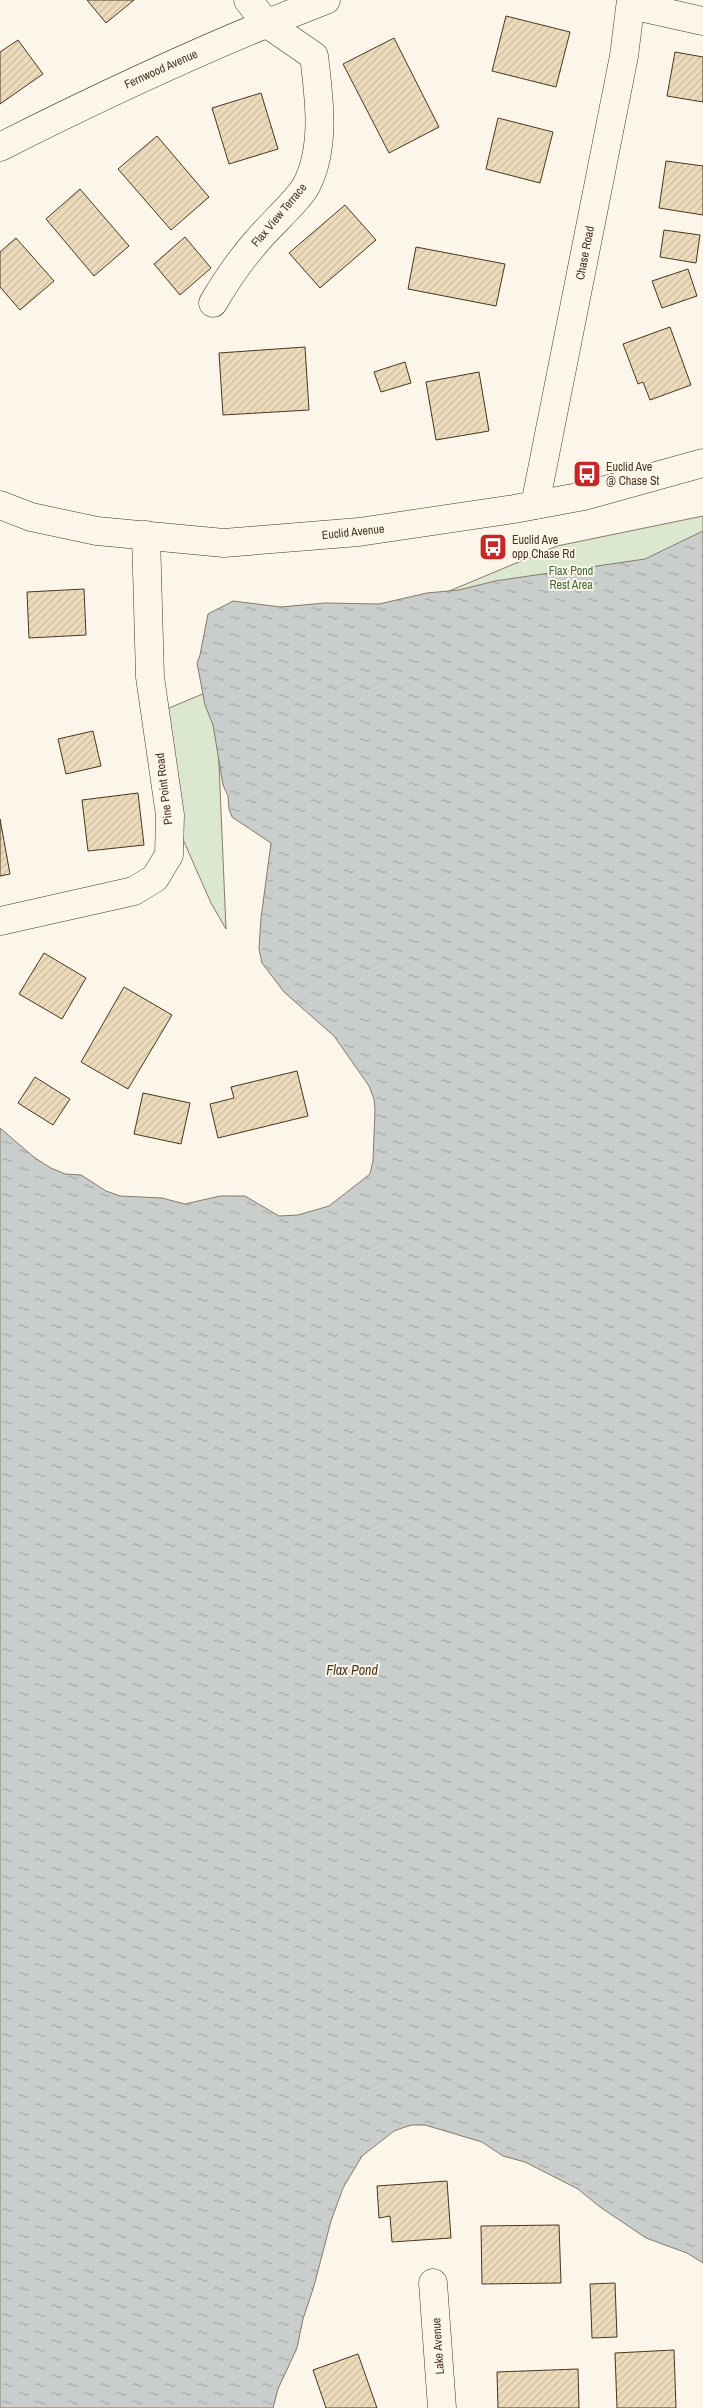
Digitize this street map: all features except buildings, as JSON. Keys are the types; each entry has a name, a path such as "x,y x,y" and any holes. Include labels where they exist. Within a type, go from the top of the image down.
{"street":[{"name":"Flax View Terrace","path":"213,303 229,277 256,241 307,185 318,144 320,103 314,56 266,23 248,0"},
{"name":"Fernwood Avenue","path":"0,147 114,89 266,23 326,0"},
{"path":"631,2 703,21"},
{"name":"Chase Road","path":"536,505 624,56 631,2"},
{"name":"Euclid Avenue","path":"0,505 31,517 97,531 224,542 286,539 436,522 536,505 584,496 703,463"},
{"name":"Pine Point Road","path":"0,921 134,891 155,878 169,855 170,815 150,677 146,535"},
{"name":"Lake Avenue","path":"433,2284 442,2408"}],"green space":[{"name":"Flax Pond Rest Area","path":"703,516 703,585 216,693 226,929 211,903 159,785 150,716 557,546"}],"water":[{"name":"Flax Pond","path":"703,531 703,2263 687,2253 646,2238 600,2207 578,2189 525,2162 503,2156 482,2142 425,2125 412,2125 394,2131 362,2156 343,2188 331,2221 314,2286 303,2319 297,2348 278,2389 273,2408 0,2408 0,1128 35,1158 51,1168 65,1174 81,1175 106,1191 120,1196 162,1198 185,1204 220,1196 245,1196 279,1216 298,1215 329,1206 370,1174 373,1161 375,1110 374,1099 369,1086 334,1036 284,992 262,963 259,949 261,918 271,843 232,817 229,809 213,725 205,705 197,663 208,614 233,601 281,607 325,603 379,604 427,593 459,590 495,581 645,559"}],"place":[{"name":"Euclid Ave @ Chase St","path":"587,474"},
{"name":"Euclid Ave opp Chase Rd","path":"493,547"}]}
